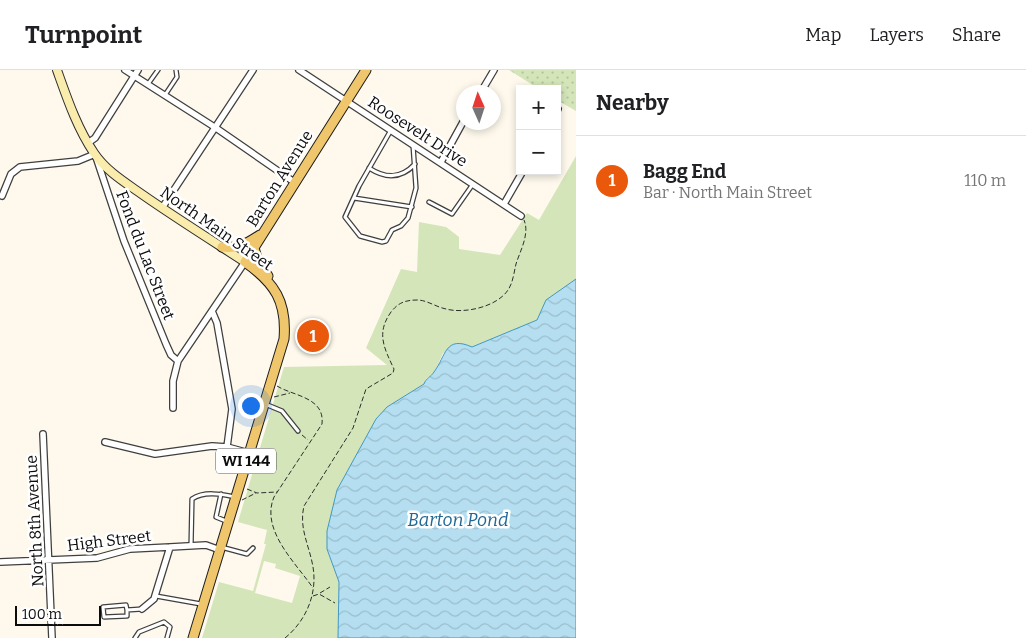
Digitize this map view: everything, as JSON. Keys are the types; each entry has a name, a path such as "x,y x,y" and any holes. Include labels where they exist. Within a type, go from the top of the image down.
{"main road":[{"name":"North Main Street","path":"57,70 94,154 115,176 261,274 271,284 283,310 284,339 193,638"},
{"name":"Barton Avenue","path":"245,262 366,70"},
{"path":"222,247 236,249 243,247 262,234"},
{"path":"254,248 258,261 271,284"}],"street":[{"path":"125,70 216,128 294,182"},
{"path":"88,143 95,138 138,70"},
{"path":"162,208 253,70"},
{"name":"Roosevelt Drive","path":"299,70 521,216"},
{"path":"485,85 494,70"},
{"path":"441,162 459,130"},
{"path":"2,196 11,174 20,168 78,161 94,154"},
{"name":"Fond du Lac Street","path":"94,154 121,231 155,318 171,354 178,361"},
{"path":"504,204 521,175"},
{"name":"Barton Avenue","path":"173,408 172,380 178,361 245,262"},
{"path":"212,311 217,323 232,409 227,447"},
{"name":"North 8th Avenue","path":"43,434 52,638"},
{"path":"105,442 155,454 199,446 227,447 249,453"},
{"name":"High Street","path":"0,562 97,558 130,549 206,545 220,549"},
{"path":"142,609 154,599 170,547"}],"lane":[{"path":"148,85 158,70"},
{"path":"165,96 177,76 176,70"},
{"path":"391,130 345,216 360,236 382,242 408,218 416,188 413,144"},
{"path":"369,168 380,174 393,176 406,173 415,164"},
{"path":"429,202 452,214 473,183"},
{"path":"354,198 412,207"},
{"path":"265,401 282,411 298,431"},
{"path":"191,546 192,500 197,496 220,494 234,501"},
{"path":"220,494 216,517 228,522"},
{"path":"220,549 247,554 253,548"},
{"path":"155,595 204,604"},
{"path":"126,605 127,610 127,616 104,617 103,606 126,605"},
{"path":"127,610 142,609"},
{"path":"135,638 139,632 164,622 170,628 167,638"}],"path":[{"path":"285,638 295,630 304,616 312,596 315,578 301,520 304,506 353,428 366,389 386,379 393,373 394,369 384,346 382,329 385,321 398,304 405,301 419,300 448,310 472,310 486,306 508,290 527,231 521,216"},
{"path":"271,382 290,393 308,398 320,412 322,424 271,504 276,533 282,545 313,589"},
{"path":"265,401 290,393"},
{"path":"298,431 310,441"},
{"path":"239,485 257,493"},
{"path":"234,501 257,493 278,492"},
{"path":"312,596 330,587"},
{"path":"319,594 335,603"}],"green space":[{"path":"509,70 576,70 576,111 561,102 561,85 533,85"},
{"path":"576,156 576,279 542,308 537,320 472,347 443,353 434,373 426,379 424,384 387,407 376,419 337,490 327,531 327,549 339,582 338,638 202,638 219,582 253,591 266,544 264,544 267,530 238,522 284,367 387,365 366,348 401,269 417,272 419,222 446,227 459,237 459,249 500,255 527,213 539,220","holes":["264,561 276,564 275,568 300,576 292,603 255,593"]}],"water":[{"name":"Barton Pond","path":"576,279 576,638 338,638 339,582 327,549 327,531 337,490 376,419 387,407 424,384 451,345 463,344 472,347 537,320 546,300"}],"place":[{"name":"Bagg End","path":"313,336"}]}
